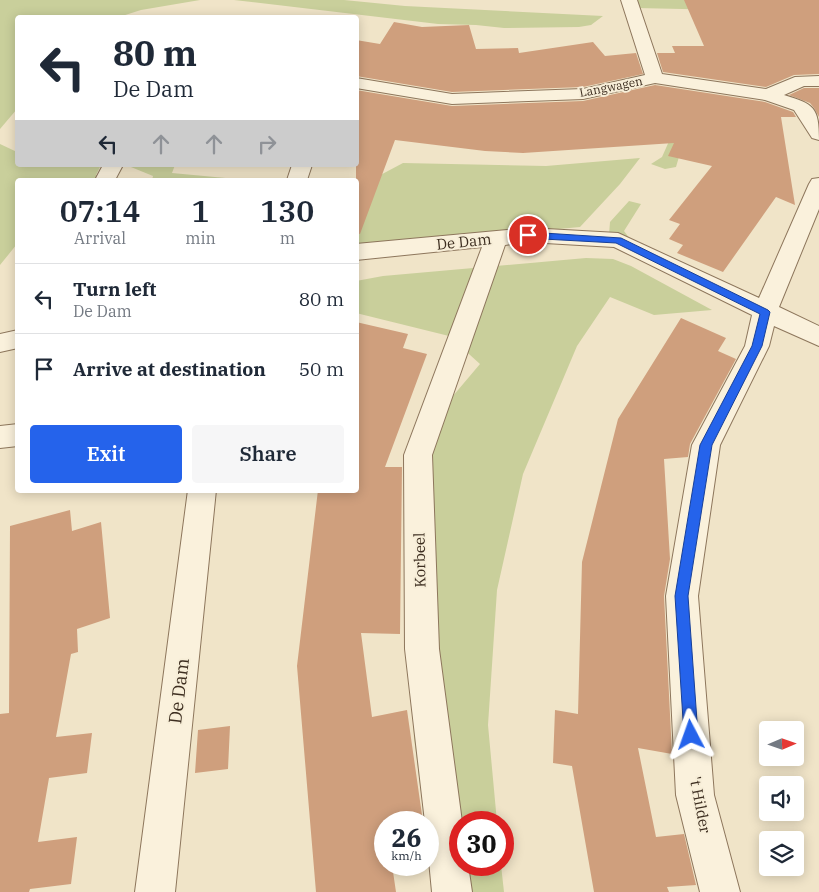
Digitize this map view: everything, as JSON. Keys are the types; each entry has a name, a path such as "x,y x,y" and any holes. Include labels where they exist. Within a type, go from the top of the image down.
{"street":[{"path":"629,0 655,78"},
{"name":"Langwagen","path":"359,84 452,99 583,94 655,78 768,95 801,106 819,134"},
{"path":"768,95 801,82 819,81"},
{"path":"765,312 819,184"},
{"name":"De Dam","path":"359,252 528,235 618,240 819,337"},
{"name":"Korbeel","path":"452,892 422,649 418,455 496,239"},
{"name":"'t Hilder","path":"720,892 695,795 682,596 706,445 757,346 765,312"},
{"path":"0,343 15,340"},
{"path":"0,437 15,435"},
{"name":"De Dam","path":"155,892 202,493"}],"green space":[{"path":"0,0 200,0 141,10 125,15 15,15 15,111 0,129"},
{"path":"234,0 344,0 405,6 603,16 591,25 579,27 504,28 438,24"},
{"path":"635,0 725,0 728,10 636,8"},
{"path":"670,139 683,143 676,167 665,169 651,164 662,157"},
{"path":"0,144 15,151 15,167 100,167 96,175 119,178 15,178 15,246 0,265"},
{"path":"640,158 620,184 580,227 359,248 359,186 403,163 546,166"},
{"path":"131,167 174,167 172,173 226,178 152,178 153,176"},
{"path":"629,201 641,204 624,231 633,243 609,235 610,222"},
{"path":"586,258 613,259 631,266 712,310 654,315 610,297 577,346 523,474 497,590 488,725 496,811 449,811 449,876 502,876 504,892 433,892 431,876 439,876 439,811 424,811 414,738 408,609 418,482 447,403 480,364 449,336 359,314 359,280 383,276"}],"building":[{"path":"684,0 819,0 819,74 794,75 766,87 663,72 657,53 675,53 672,46 704,46"},
{"path":"394,22 422,27 469,25 476,49 518,48 519,53 593,42 605,56 636,53 643,74 583,87 452,92 359,76 359,40 380,44"},
{"path":"655,85 765,102 793,112 796,117 781,117 795,205 776,197 723,272 677,253 683,245 669,239 680,224 669,220 712,166 668,156 674,143 523,153 485,151 395,140 359,234 359,178 356,178 356,167 359,167 359,90 452,106 583,101"},
{"path":"804,88 819,88 819,117 810,103 789,95"},
{"path":"681,318 726,338 718,351 736,359 690,444 688,457 664,459 670,559 664,596 672,754 638,748 656,837 684,834 696,885 667,887 669,892 594,892 572,766 553,763 555,710 578,714 582,562 618,419"},
{"path":"359,323 408,334 403,348 427,354 385,467 402,467 400,634 361,633 372,717 407,710 421,811 374,811 374,876 394,876 396,892 316,892 297,666 318,493 359,493"},
{"path":"70,510 72,531 101,522 110,618 77,629 78,652 71,654 56,737 92,733 87,773 49,778 38,842 77,837 71,884 30,889 29,892 0,892 0,714 9,713 10,526"},
{"path":"230,726 228,769 195,773 198,730"}],"route":[{"path":"528,235 618,240 765,312 757,346 706,445 682,596 691,735"}]}
